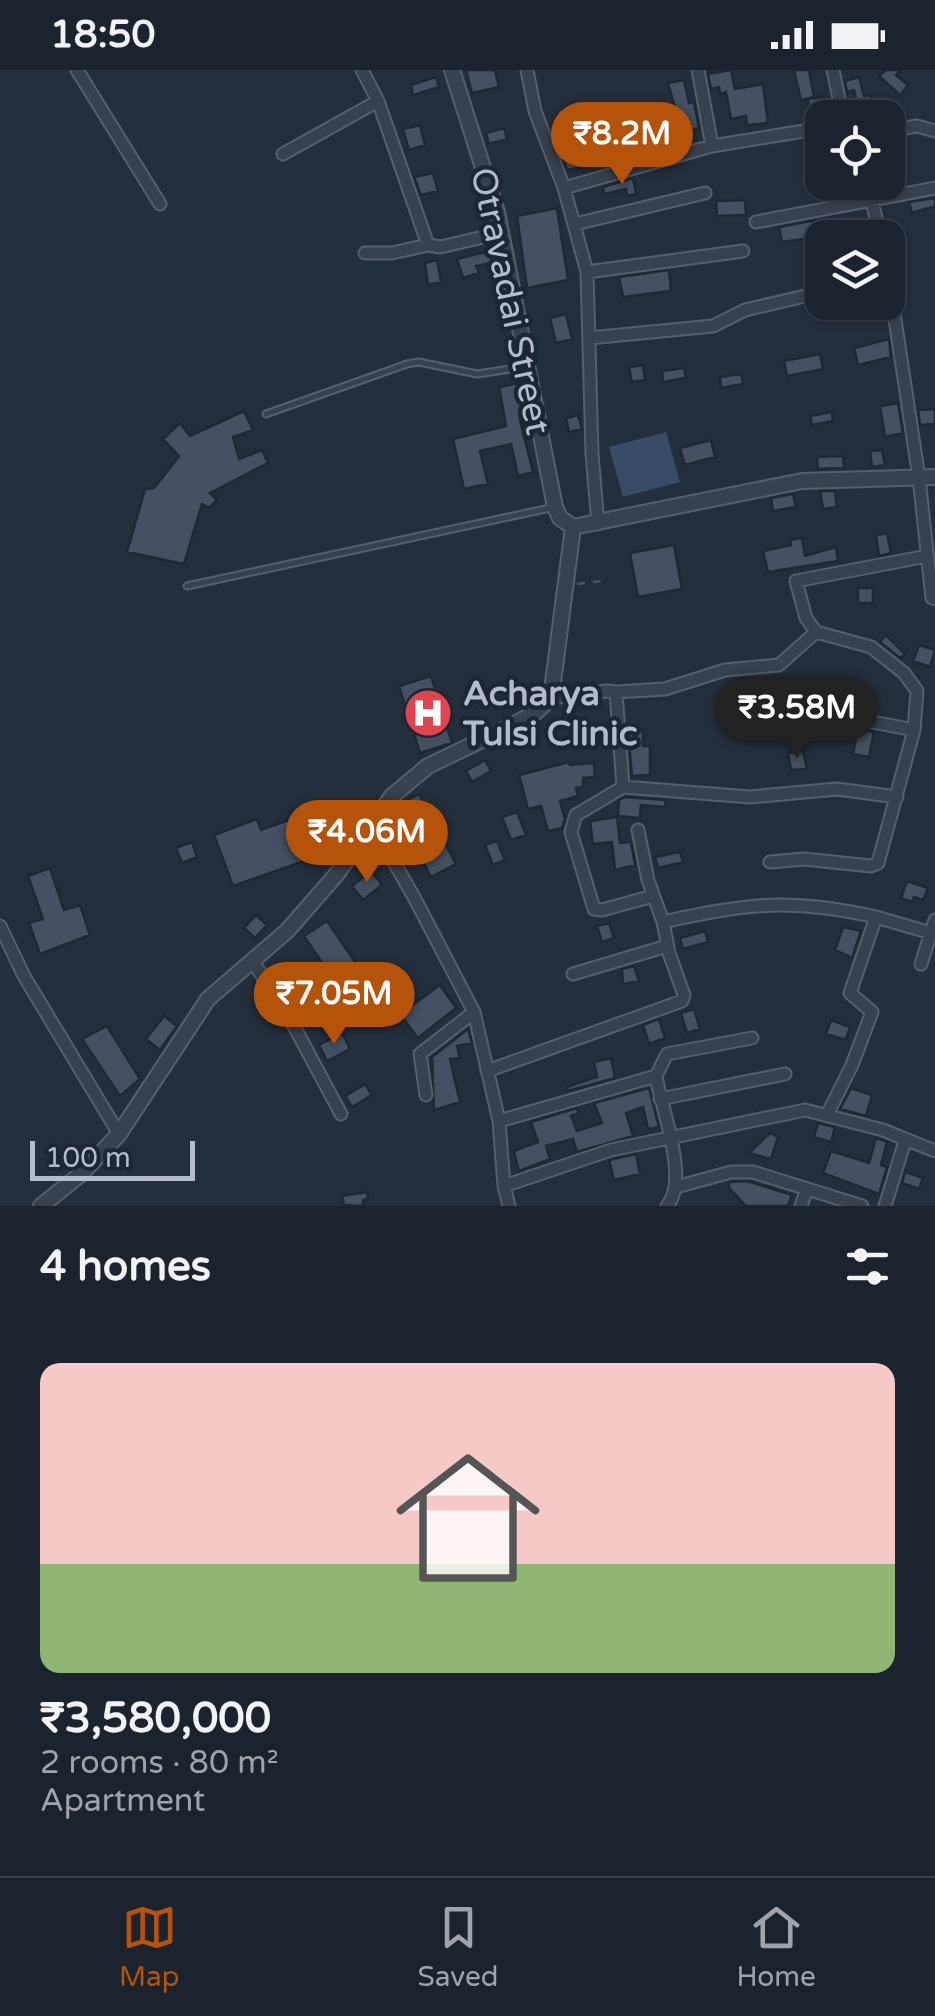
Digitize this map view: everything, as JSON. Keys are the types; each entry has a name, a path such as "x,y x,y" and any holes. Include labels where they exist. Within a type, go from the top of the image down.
{"street":[{"path":"76,70 160,204"},
{"path":"362,70 378,101 428,245"},
{"name":"Otravadai Street","path":"452,70 501,233 555,508"},
{"path":"528,70 535,111 564,188 587,272 598,524"},
{"path":"699,70 712,146"},
{"path":"834,70 840,100"},
{"path":"283,154 378,101"},
{"path":"905,128 917,126 935,131"},
{"path":"564,188 712,146 805,131"},
{"path":"905,194 935,188"},
{"path":"575,224 705,193"},
{"path":"756,222 873,200 877,220"},
{"path":"365,253 440,247 501,233"},
{"path":"587,272 743,251"},
{"path":"590,338 713,326 746,310 805,296"},
{"path":"896,320 927,478 926,556 935,599"},
{"path":"555,508 560,518 573,527 802,481 927,478"},
{"path":"551,698 573,527"},
{"path":"770,862 804,859 875,865 897,797 918,704 913,681 871,647 816,632 806,618 796,581 926,556"},
{"path":"41,1206 81,1174 119,1134 208,998 254,963 336,875 392,796 428,766 514,725 551,698 608,690 665,689 725,670 779,665 816,632"},
{"path":"616,692 624,787"},
{"path":"731,723 831,714 914,730"},
{"path":"653,896 594,909 571,832 576,815 624,787 750,797 837,789 897,797"},
{"path":"372,824 474,1012 499,1122 509,1206"},
{"path":"487,1071 678,1004 684,995 653,896 638,830"},
{"path":"663,922 732,907 829,906 933,926 921,964"},
{"path":"827,1116 872,1012 850,993 876,917"},
{"path":"0,926 24,976 119,1134"},
{"path":"573,974 667,946"},
{"path":"254,963 295,1028 341,1114"},
{"path":"426,1095 420,1054 474,1012"},
{"path":"667,1206 676,1187 670,1136 656,1076 667,1054 752,1038"},
{"path":"660,1099 785,1074"},
{"path":"499,1122 656,1076"},
{"path":"504,1186 611,1150 806,1110 883,1130 935,1151"},
{"path":"885,1206 905,1140"},
{"path":"676,1187 742,1172 862,1206"},
{"path":"801,1206 807,1189"}],"lane":[{"path":"266,414 407,364 419,362 478,374 527,367"},
{"path":"187,586 555,508"}],"path":[{"path":"566,584 608,580"}],"water":[{"path":"666,432 680,482 623,497 609,447"}],"building":[{"path":"466,70 495,70 499,87 472,93"},
{"path":"731,70 735,89 763,84 768,123 747,125 746,116 731,119 726,92 720,94 719,87 711,89 708,74"},
{"path":"794,70 809,70 814,97 801,100"},
{"path":"886,70 901,70 896,75 908,85 900,95 879,76"},
{"path":"436,77 439,87 413,95 411,85"},
{"path":"859,77 864,96 870,95 871,100 856,100 854,90 847,92 845,81"},
{"path":"684,80 699,128 682,132 668,83"},
{"path":"420,125 425,145 409,150 403,129"},
{"path":"504,128 507,139 489,144 486,133"},
{"path":"586,153 589,166 567,170 563,157"},
{"path":"433,173 438,191 421,195 414,177"},
{"path":"633,178 636,194 627,196 626,189 604,194 603,187"},
{"path":"935,198 935,206 912,213 909,202"},
{"path":"745,200 746,215 717,216 716,201"},
{"path":"557,208 568,280 527,288 517,216"},
{"path":"805,222 805,239 782,242 779,227"},
{"path":"494,250 496,262 476,266 479,273 463,278 457,259"},
{"path":"437,260 441,282 428,285 425,263"},
{"path":"669,270 671,291 623,297 619,277"},
{"path":"566,314 572,339 556,343 550,318"},
{"path":"889,339 891,357 858,365 854,348"},
{"path":"820,354 823,369 787,376 784,361"},
{"path":"643,365 645,380 632,382 629,367"},
{"path":"684,368 686,378 663,382 662,371"},
{"path":"741,374 743,384 721,388 720,377"},
{"path":"520,383 527,418 520,420 533,472 518,476 511,444 480,451 488,484 464,489 453,439 506,426 499,387"},
{"path":"898,403 903,433 885,437 880,406"},
{"path":"935,409 935,424 920,425 918,410"},
{"path":"244,411 253,430 233,437 239,459 262,450 268,463 210,493 217,500 209,508 202,504 184,564 127,552 145,489 154,488 179,456 163,439 180,423 190,436"},
{"path":"832,412 833,421 812,425 810,416"},
{"path":"578,415 582,429 569,432 566,418"},
{"path":"711,440 715,457 685,465 680,448"},
{"path":"882,450 885,465 872,467 870,451"},
{"path":"843,456 844,468 818,469 817,457"},
{"path":"820,491 835,491 837,507 823,509"},
{"path":"793,494 796,507 773,511 771,498"},
{"path":"887,533 891,553 879,556 876,535"},
{"path":"802,538 805,556 836,547 838,561 768,572 763,551 791,545 790,540"},
{"path":"674,545 682,589 638,597 630,553"},
{"path":"858,588 873,588 873,603 858,603"},
{"path":"886,635 905,654 900,658 880,642"},
{"path":"919,645 935,650 930,667 913,661"},
{"path":"431,676 452,743 420,753 399,686"},
{"path":"858,729 874,732 869,757 853,754"},
{"path":"628,731 643,731 643,746 650,746 650,775 632,776"},
{"path":"803,751 807,769 791,770 788,753"},
{"path":"485,760 491,771 472,782 466,771"},
{"path":"569,762 594,763 595,777 583,778 583,787 576,788 578,796 560,801 565,819 562,828 548,831 541,806 528,809 519,775"},
{"path":"419,794 456,864 431,877 395,810"},
{"path":"619,800 666,800 665,807 641,805 640,818 618,816"},
{"path":"517,812 526,835 511,840 502,817"},
{"path":"617,817 620,843 631,842 635,865 615,870 612,842 593,844 590,821"},
{"path":"294,818 310,859 233,886 214,835 257,819 261,830"},
{"path":"497,841 505,860 493,865 485,845"},
{"path":"192,842 197,857 182,863 176,848"},
{"path":"680,852 683,862 658,868 655,857"},
{"path":"50,868 64,910 80,905 90,935 40,954 29,923 43,919 28,876"},
{"path":"371,871 382,885 363,900 352,886"},
{"path":"907,881 928,888 923,900 901,898"},
{"path":"256,915 267,925 255,938 244,928"},
{"path":"327,921 364,975 341,991 304,936"},
{"path":"609,923 614,938 602,942 597,926"},
{"path":"843,927 861,931 852,958 835,950"},
{"path":"705,931 708,942 683,949 680,938"},
{"path":"634,966 639,981 623,984 622,969"},
{"path":"440,985 456,1008 418,1038 400,1014"},
{"path":"694,1009 700,1029 687,1033 681,1013"},
{"path":"164,1016 177,1026 160,1050 146,1039"},
{"path":"659,1019 665,1038 649,1044 643,1025"},
{"path":"831,1020 850,1027 846,1040 826,1034"},
{"path":"107,1026 140,1079 120,1096 82,1039"},
{"path":"468,1029 472,1043 457,1046 460,1058 450,1059 460,1102 434,1110 432,1057"},
{"path":"342,1033 350,1049 327,1061 319,1045"},
{"path":"611,1058 615,1078 568,1091 567,1087 597,1077 594,1062"},
{"path":"365,1084 372,1095 352,1107 345,1096"},
{"path":"649,1088 659,1127 648,1129 643,1107 626,1113 633,1136 577,1152 573,1139 546,1146 550,1159 519,1171 514,1151 538,1142 531,1122 577,1108 579,1113 571,1116 577,1131 602,1123 594,1103"},
{"path":"851,1088 872,1095 866,1116 840,1109"},
{"path":"818,1123 835,1127 831,1142 814,1137"},
{"path":"770,1133 778,1137 771,1159 749,1153"},
{"path":"876,1138 887,1142 881,1165 887,1167 879,1194 823,1173 831,1151 869,1163"},
{"path":"636,1154 640,1174 614,1180 609,1160"},
{"path":"905,1172 923,1178 919,1189 902,1183"},
{"path":"747,1181 792,1195 788,1206 746,1206 729,1188 729,1182"},
{"path":"367,1192 363,1206 344,1205 342,1196"}],"place":[{"name":"Acharya Tulsi Clinic","path":"428,713"}]}
